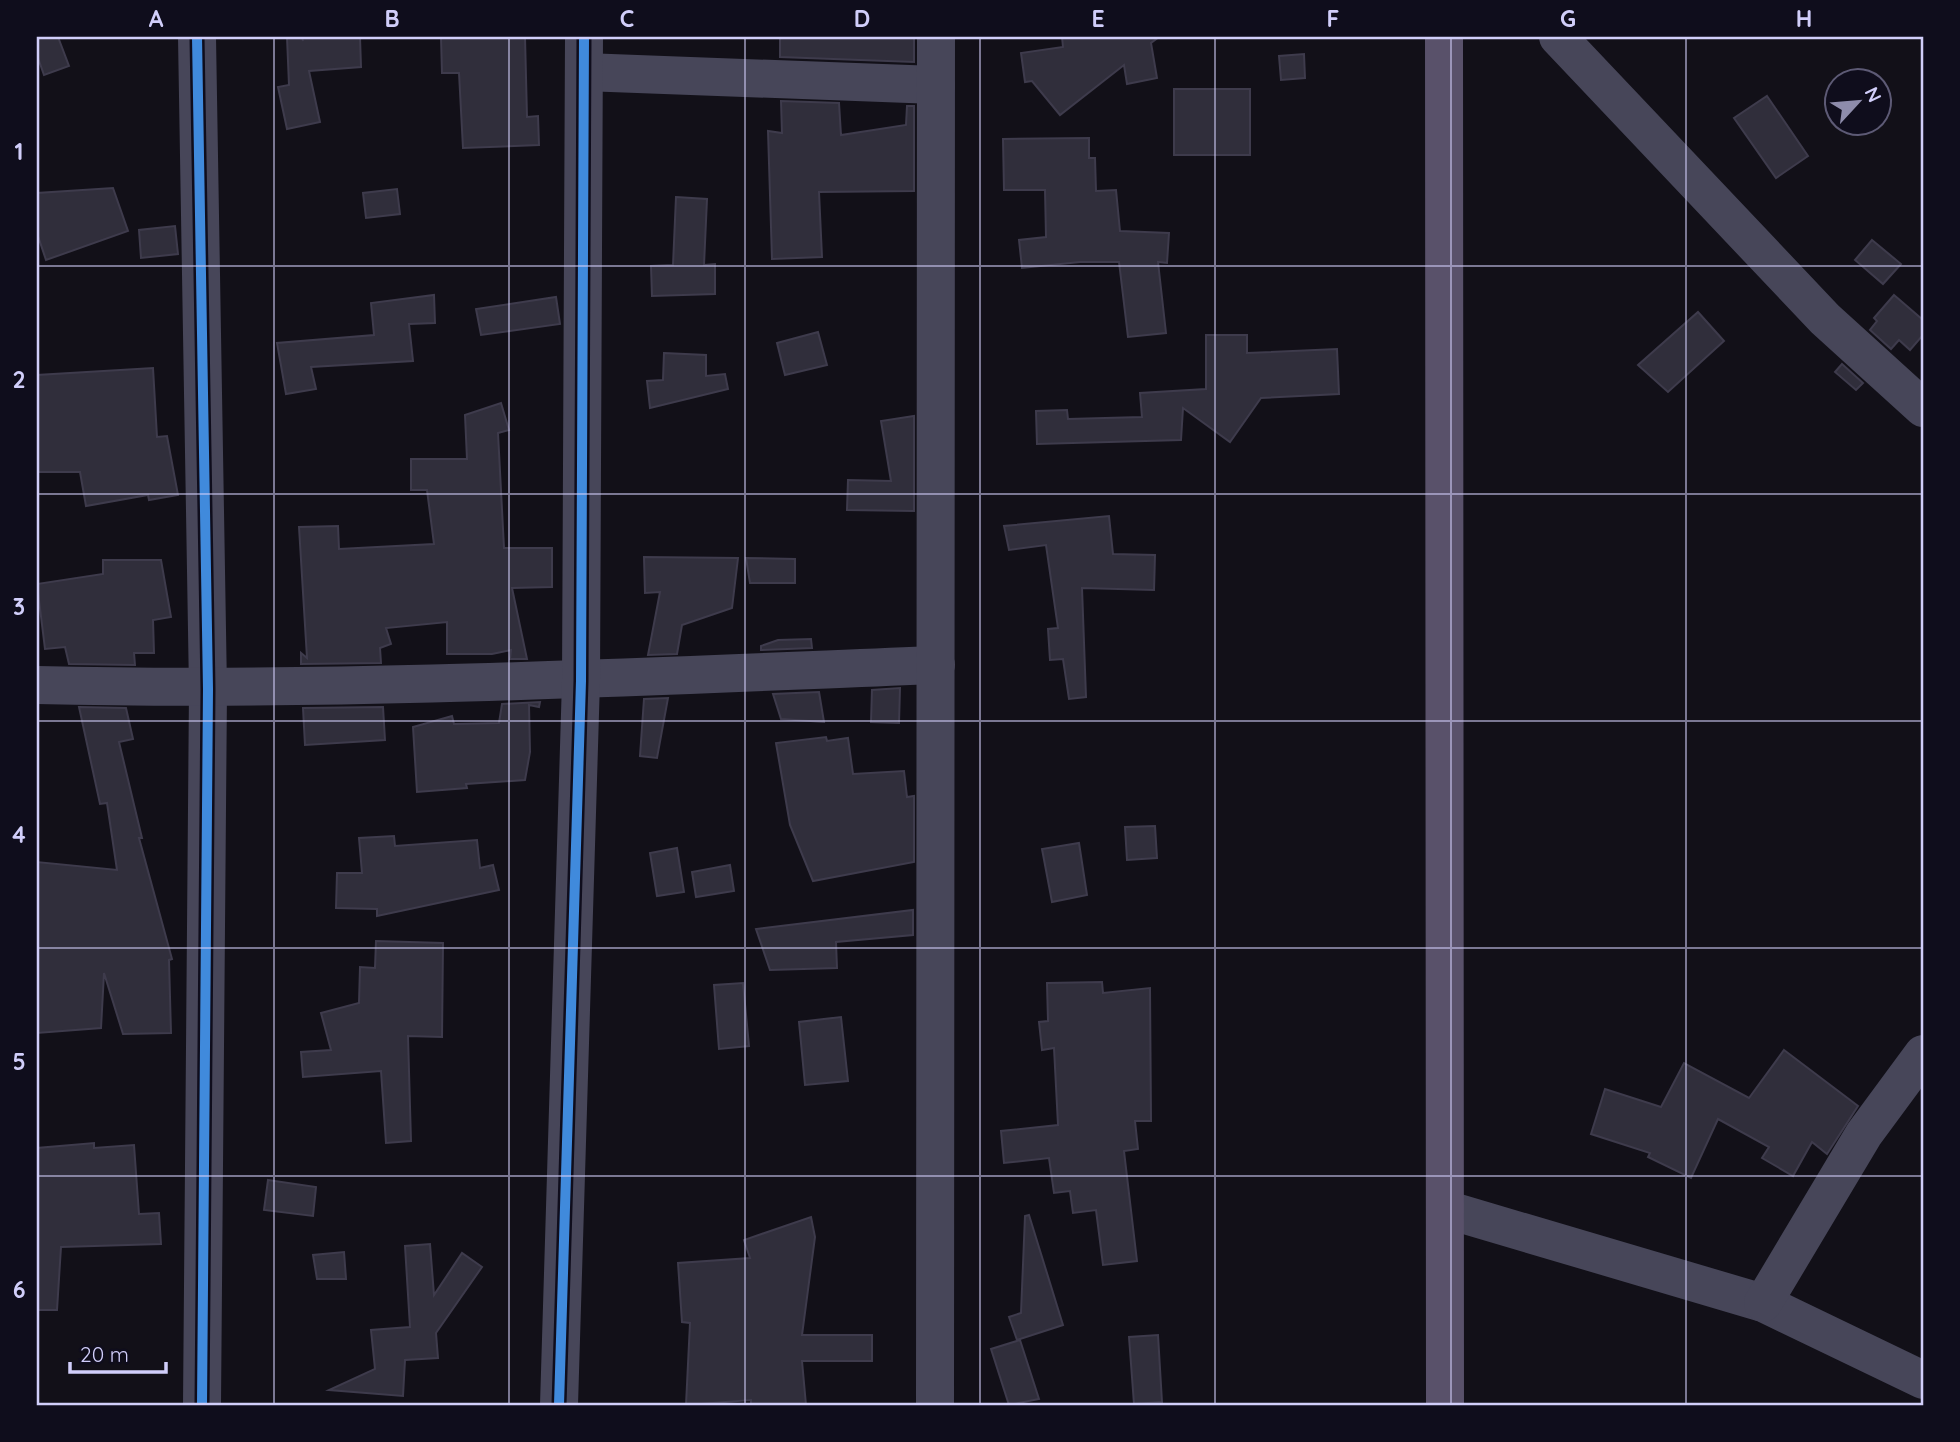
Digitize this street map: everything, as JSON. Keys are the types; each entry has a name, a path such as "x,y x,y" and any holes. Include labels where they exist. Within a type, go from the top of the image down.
{"main road":[{"path":"1444,37 1445,1405"}],"street":[{"path":"197,37 208,689 202,1405"},
{"path":"935,1405 936,37"},
{"path":"1558,37 1825,319 1923,408"},
{"path":"559,1405 581,681 584,55 936,85"},
{"path":"37,685 208,689 581,681 936,666"},
{"path":"1763,1303 1864,1134 1923,1054"},
{"path":"1445,1209 1763,1303 1923,1380"}],"building":[{"path":"37,37 58,37 69,66 44,75 37,55"},
{"path":"287,37 360,37 361,67 309,71 320,122 287,129 278,87 289,85"},
{"path":"441,37 525,37 527,117 538,116 539,145 463,148 459,73 442,73"},
{"path":"780,37 914,37 914,62 780,57"},
{"path":"1062,37 1159,37 1151,43 1157,78 1127,84 1124,65 1060,115 1032,81 1025,82 1021,53 1063,47"},
{"path":"1304,54 1305,78 1281,80 1279,56"},
{"path":"1174,89 1250,89 1250,155 1174,155"},
{"path":"1767,96 1808,156 1776,178 1734,118"},
{"path":"781,101 839,103 841,135 906,125 907,106 914,106 914,191 819,192 822,257 772,259 768,131 782,133"},
{"path":"1089,138 1089,158 1095,158 1096,191 1116,190 1120,231 1169,233 1167,263 1158,262 1166,333 1128,337 1119,262 1080,262 1022,268 1019,240 1046,237 1045,190 1004,190 1003,139"},
{"path":"113,188 128,231 46,260 37,233 37,193"},
{"path":"397,189 400,214 366,218 363,193"},
{"path":"676,197 707,199 704,265 715,264 715,294 652,296 651,266 673,265"},
{"path":"175,226 178,254 141,258 139,230"},
{"path":"1872,240 1901,264 1883,284 1855,260"},
{"path":"434,295 435,323 409,324 413,361 311,367 316,389 286,394 277,343 374,335 371,303"},
{"path":"1894,295 1923,320 1923,335 1910,350 1899,340 1891,349 1870,330 1877,321 1874,318"},
{"path":"556,297 560,324 481,335 476,309"},
{"path":"1698,312 1724,341 1668,392 1638,365"},
{"path":"818,332 827,365 785,375 777,343"},
{"path":"1206,335 1247,335 1247,353 1337,349 1339,394 1261,398 1230,442 1183,408 1181,440 1037,444 1036,411 1067,410 1068,419 1142,417 1140,393 1206,389"},
{"path":"664,353 706,355 706,376 725,374 728,389 650,408 647,381 663,380"},
{"path":"1842,364 1863,383 1856,390 1835,372"},
{"path":"153,368 157,437 167,436 178,495 149,500 148,495 86,506 80,472 37,472 37,375"},
{"path":"501,403 509,430 498,433 504,548 552,548 552,587 512,588 527,659 510,659 511,650 492,654 447,654 447,622 386,628 391,644 380,648 381,663 301,664 301,653 307,658 299,527 338,526 339,549 434,544 427,490 411,490 411,459 467,459 465,415"},
{"path":"914,416 914,511 847,510 848,480 891,481 881,421"},
{"path":"1109,516 1113,554 1155,555 1154,590 1082,588 1086,697 1069,699 1063,659 1050,660 1048,629 1058,628 1046,545 1009,550 1004,526"},
{"path":"644,557 738,558 732,608 682,625 677,654 648,655 660,592 645,593"},
{"path":"746,558 795,559 795,583 750,583"},
{"path":"103,560 161,560 171,617 153,620 154,653 134,653 135,665 69,664 65,647 45,649 37,584 103,574"},
{"path":"811,639 812,648 761,650 761,646 778,640"},
{"path":"900,688 899,723 871,722 872,690"},
{"path":"819,692 824,722 781,719 773,694"},
{"path":"668,698 657,758 640,756 644,699"},
{"path":"540,702 539,707 529,705 530,752 525,780 466,784 467,788 417,792 413,727 452,716 454,724 499,723 502,704"},
{"path":"79,707 126,708 133,739 119,742 142,838 139,838 172,959 169,960 171,1033 123,1034 104,973 101,1028 37,1033 37,862 117,870 107,803 100,804"},
{"path":"383,707 385,740 305,745 303,708"},
{"path":"826,737 827,741 848,738 853,774 904,771 907,797 914,796 914,862 813,881 790,825 776,743"},
{"path":"1155,826 1157,858 1127,860 1125,827"},
{"path":"394,836 395,846 477,840 480,868 493,865 499,890 377,916 377,909 336,908 337,873 362,873 359,838"},
{"path":"1079,843 1087,895 1052,902 1042,849"},
{"path":"677,848 684,892 657,896 650,853"},
{"path":"730,865 734,891 696,897 692,872"},
{"path":"913,910 913,935 836,942 837,968 770,970 756,929"},
{"path":"376,941 443,943 442,1037 408,1036 411,1141 386,1143 381,1071 303,1077 301,1052 331,1050 321,1013 359,1003 360,967 375,968"},
{"path":"1102,982 1103,993 1150,988 1151,1121 1135,1121 1138,1149 1124,1151 1137,1261 1103,1265 1096,1210 1073,1213 1070,1191 1054,1193 1049,1158 1004,1163 1001,1131 1058,1125 1054,1048 1042,1050 1039,1022 1048,1021 1047,983"},
{"path":"743,983 749,1046 719,1049 714,985"},
{"path":"841,1017 848,1081 805,1085 799,1022"},
{"path":"1784,1050 1858,1106 1827,1154 1812,1142 1793,1176 1762,1158 1769,1147 1718,1119 1691,1178 1648,1157 1650,1153 1591,1134 1605,1089 1661,1107 1684,1063 1749,1098"},
{"path":"94,1143 94,1148 134,1145 139,1214 159,1213 161,1244 61,1247 57,1310 37,1310 37,1148"},
{"path":"268,1180 316,1187 313,1216 264,1210"},
{"path":"1029,1215 1063,1325 1017,1340 1009,1317 1021,1313 1025,1216"},
{"path":"811,1217 815,1237 802,1335 872,1335 872,1361 802,1361 806,1405 751,1405 751,1400 686,1405 690,1323 682,1322 678,1263 750,1258 744,1240"},
{"path":"430,1244 434,1295 462,1253 482,1267 436,1333 438,1358 405,1360 403,1396 329,1390 375,1369 371,1330 410,1327 405,1246"},
{"path":"344,1252 346,1279 317,1279 313,1255"},
{"path":"1158,1335 1162,1402 1134,1404 1129,1337"},
{"path":"1020,1340 1039,1399 1009,1405 991,1349"}],"cycle path":[{"path":"197,37 208,689 202,1405"},
{"path":"559,1405 581,681 584,37"}]}
